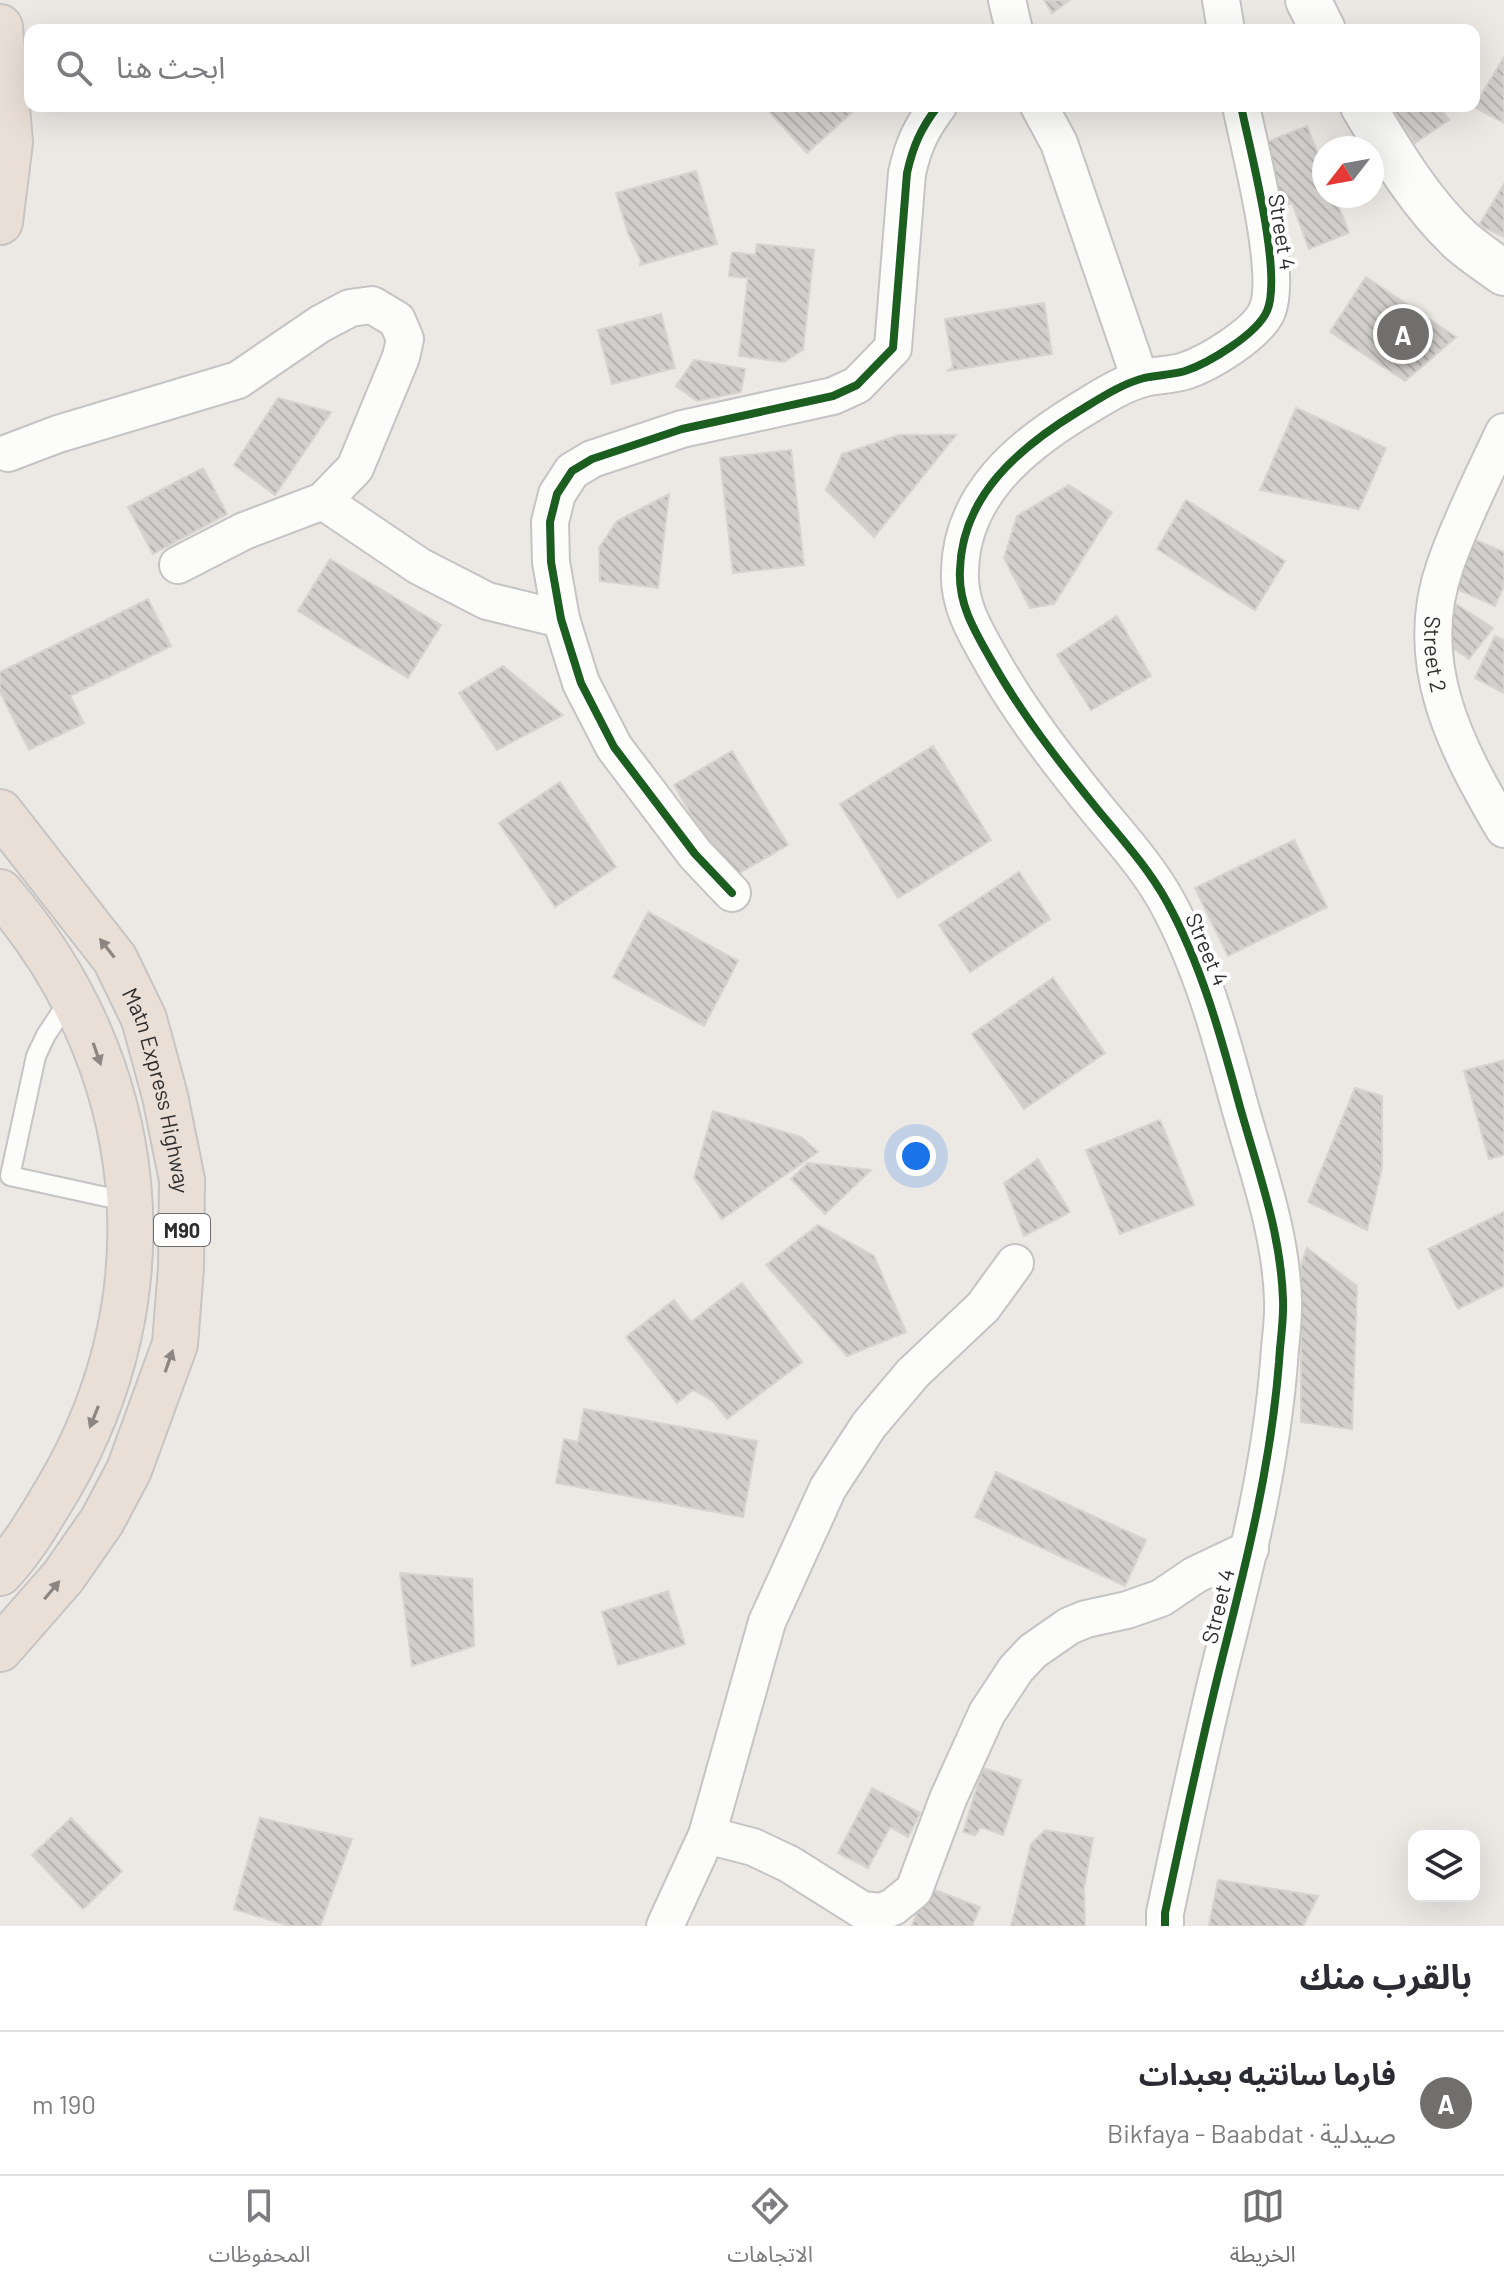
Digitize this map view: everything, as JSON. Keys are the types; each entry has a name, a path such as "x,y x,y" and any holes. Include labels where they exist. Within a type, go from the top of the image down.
{"highway":[{"path":"0,27 10,142 0,222"},
{"name":"Matn Express Highway","path":"0,812 115,959 144,1019 165,1096 182,1180 181,1268 175,1344 129,1470 102,1521 63,1577 0,1649"},
{"name":"Matn Express Highway","path":"0,892 41,945 72,997 93,1042 112,1099 128,1167 131,1203 125,1304 109,1379 74,1460 24,1546 0,1573"}],"main road":[{"path":"1308,0 1320,24"},
{"path":"1367,112 1425,201 1459,239 1504,273"}],"street":[{"path":"1007,0 1013,24"},
{"path":"1221,0 1225,24"},
{"path":"732,893 695,854 614,747 581,683 561,619 551,562 550,522 557,494 572,471 592,459 682,429 833,396 857,385 893,348 907,173 921,127 933,112"},
{"path":"1042,112 1059,143 1140,379"},
{"name":"Street 4","path":"1165,1926 1165,1913 1205,1727 1250,1549 1272,1435 1283,1301 1277,1240 1215,1014 1166,899 1138,859 1043,742 1004,683 971,625 963,603 959,575 962,545 970,521 979,502 1013,457 1044,432 1097,400 1140,379 1186,371 1235,344 1258,325 1269,309 1273,286 1271,259 1242,112"},
{"path":"8,453 58,434 238,380 320,324 350,308 372,305 397,320 405,339 401,357 355,468 323,501 244,531 178,565"},
{"name":"Street 2","path":"1504,432 1445,567 1436,605 1433,645 1437,684 1449,722 1475,778 1504,829"},
{"path":"323,501 419,566 487,601 561,619"},
{"path":"665,1926 707,1835 767,1622 828,1488 869,1425 913,1373 983,1307 1015,1263"},
{"path":"707,1835 753,1847 789,1864 862,1910 881,1912 893,1907 914,1890 948,1799 987,1713 1016,1669 1051,1637 1069,1626 1161,1598 1195,1575 1250,1549"}],"lane":[{"path":"72,997 46,1035 36,1056 10,1176 131,1203"}],"building":[{"path":"1044,0 1070,0 1052,13"},
{"path":"1504,57 1504,123 1480,110 1480,97"},
{"path":"769,112 852,112 807,153"},
{"path":"1395,112 1443,112 1449,120 1415,143"},
{"path":"1307,126 1312,139 1312,208 1340,208 1349,233 1309,249 1292,203 1282,206 1259,145"},
{"path":"696,171 717,244 640,265 616,193"},
{"path":"1504,184 1504,237 1479,225"},
{"path":"757,244 814,250 803,350 784,362 739,356 748,278 729,276 732,252 755,255"},
{"path":"1366,277 1456,337 1405,381 1330,332"},
{"path":"1044,303 1052,354 947,371 953,367 945,319"},
{"path":"661,314 675,368 612,384 598,330"},
{"path":"694,360 745,369 741,392 697,401 676,386"},
{"path":"278,398 331,412 275,495 234,465"},
{"path":"1296,408 1386,448 1359,509 1260,490"},
{"path":"899,435 956,435 874,537 826,490 842,454"},
{"path":"791,450 804,565 733,573 720,458"},
{"path":"203,468 227,514 153,554 128,507"},
{"path":"1069,485 1112,512 1054,604 1030,608 1004,558 1017,516"},
{"path":"669,494 658,588 600,581 599,548 617,521"},
{"path":"1186,500 1285,561 1255,610 1157,549"},
{"path":"1464,535 1504,552 1504,586 1495,606 1443,583"},
{"path":"330,559 441,625 408,678 298,611"},
{"path":"148,599 171,646 70,696 84,723 29,750 0,692 0,672"},
{"path":"1456,604 1493,628 1469,659 1443,642"},
{"path":"1117,616 1151,676 1091,710 1057,655"},
{"path":"1495,636 1504,640 1504,693 1475,678"},
{"path":"503,666 563,715 497,750 459,693"},
{"path":"933,746 991,840 898,898 840,804"},
{"path":"732,751 788,845 729,879 674,785"},
{"path":"560,782 616,867 555,907 499,823"},
{"path":"1294,840 1327,907 1228,956 1195,888"},
{"path":"1019,872 1050,919 970,972 939,925"},
{"path":"648,912 738,961 704,1026 613,977"},
{"path":"1053,978 1105,1053 1024,1109 972,1034"},
{"path":"1504,1060 1504,1155 1489,1159 1464,1071"},
{"path":"1355,1088 1382,1096 1382,1168 1367,1230 1308,1202"},
{"path":"713,1111 801,1137 818,1152 722,1219 694,1178"},
{"path":"1160,1120 1194,1205 1120,1234 1086,1150"},
{"path":"1038,1159 1070,1212 1024,1236 1004,1183"},
{"path":"808,1163 871,1170 825,1214 791,1179"},
{"path":"1504,1212 1504,1286 1458,1309 1428,1249"},
{"path":"818,1225 874,1256 906,1332 847,1356 766,1265"},
{"path":"1307,1248 1357,1286 1352,1429 1301,1422 1301,1265"},
{"path":"742,1283 802,1362 727,1419 712,1400 693,1390 677,1403 626,1337 674,1300 691,1322"},
{"path":"584,1409 757,1441 743,1517 556,1483 564,1439 578,1442"},
{"path":"996,1472 1146,1540 1125,1586 975,1517"},
{"path":"400,1573 472,1579 474,1646 412,1666"},
{"path":"668,1591 685,1644 618,1665 602,1612"},
{"path":"983,1768 1021,1780 1003,1835 981,1827 975,1835 963,1832"},
{"path":"872,1788 920,1813 908,1837 890,1827 868,1868 838,1853"},
{"path":"71,1818 122,1871 83,1909 32,1855"},
{"path":"260,1818 352,1839 320,1926 290,1926 234,1909"},
{"path":"1045,1830 1093,1838 1084,1888 1085,1926 1011,1926 1031,1844"},
{"path":"1218,1880 1318,1896 1303,1926 1209,1926"},
{"path":"927,1887 980,1907 972,1926 912,1926"}],"cycle path":[{"path":"732,893 695,854 614,747 581,683 561,619 551,562 550,522 557,494 572,471 592,459 682,429 833,396 857,385 893,348 907,173 918,138 934,112"},
{"path":"1165,1926 1165,1913 1192,1786 1264,1475 1283,1315 1278,1251 1268,1202 1218,1028 1179,926 1135,854 1055,755 1002,678 968,616 960,570 963,543 983,496 998,476 1036,440 1127,384 1185,371 1207,361 1231,347 1262,320 1271,293 1271,270 1242,112"}],"place":[{"name":"فارما سانتيه بعبدات","path":"1403,334"}]}
